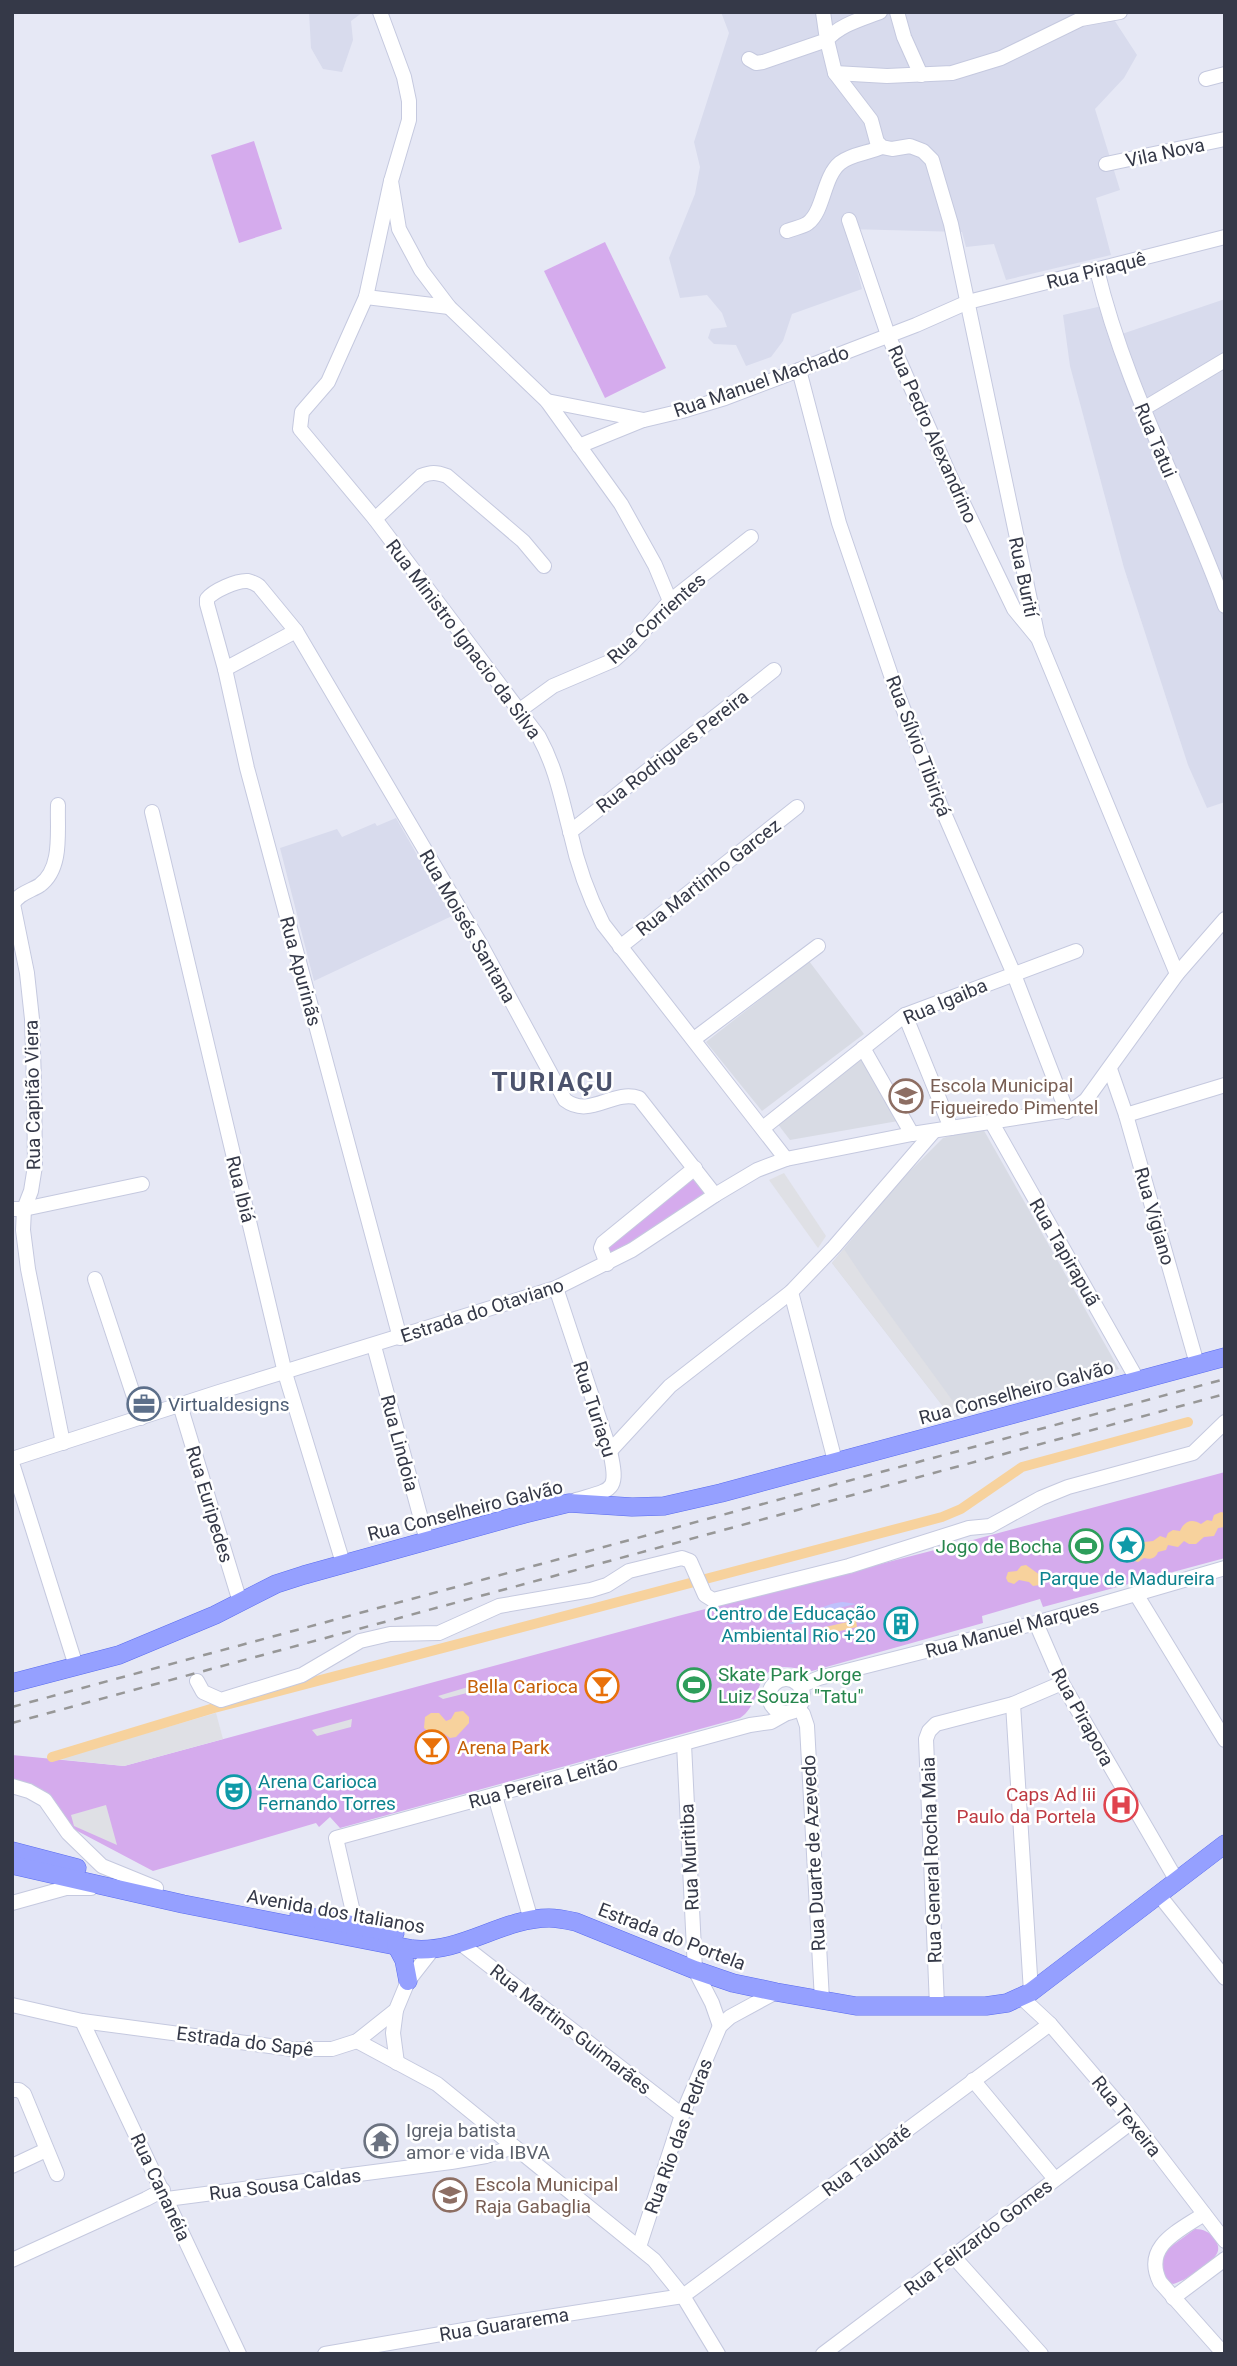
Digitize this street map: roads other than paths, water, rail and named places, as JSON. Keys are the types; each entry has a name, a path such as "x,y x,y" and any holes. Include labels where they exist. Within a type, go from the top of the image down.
{"main road":[{"name":"Rua Conselheiro Galvão","path":"12,1683 119,1655 215,1615 276,1584 344,1563 569,1503 664,1506 721,1493 1225,1357"},
{"name":"Estrada do Portela","path":"433,1950 531,1920 550,1917 576,1922 733,1983 776,1992 856,2006 986,2006 1007,2003 1026,1995 1225,1844"},
{"name":"Avenida dos Italianos","path":"19,1860 356,1925 414,1939 433,1950"},
{"name":"Avenida dos Italianos","path":"19,1860 110,1888 183,1904 433,1950"},
{"path":"396,1945 404,1960 408,1981"}],"street":[{"name":"Rua Ministro Ignacio da Silva","path":"380,12 404,77 409,101 406,131 391,181 366,297 332,376 306,405 299,422 300,429 374,519 475,655 520,710 555,769 570,832 592,902 603,924 786,1158"},
{"path":"787,230 808,223 814,217 827,183 839,164 882,147 877,142 871,120 835,73 823,12"},
{"path":"749,59 756,63 763,62 827,40 832,33 847,25 880,12"},
{"path":"897,12 904,37 921,75"},
{"path":"835,73 932,76 970,69 1000,58 1074,22 1120,12"},
{"path":"1206,79 1225,74"},
{"name":"Vila Nova","path":"1106,164 1225,139"},
{"name":"Rua Burití","path":"882,147 892,149 910,146 923,151 932,160 951,224 1038,638 1177,974"},
{"path":"391,181 399,229 421,270 449,307 547,401 621,504 655,565 670,601"},
{"name":"Rua Pedro Alexandrino","path":"849,220 888,335 950,476 1014,609 1038,638"},
{"name":"Rua Piraquê","path":"968,302 1225,237"},
{"name":"Rua Tatui","path":"1097,270 1109,317 1143,410 1225,606"},
{"path":"366,297 449,307"},
{"name":"Rua Manuel Machado","path":"547,401 644,420 725,398 968,302"},
{"path":"1143,410 1225,360"},
{"name":"Rua Sílvio Tibiriçá","path":"799,370 839,523 896,690 940,804 1013,972 1068,1112"},
{"path":"579,446 644,420"},
{"path":"374,519 421,476 430,472 438,473 447,476 523,541 544,566"},
{"name":"Rua Corrientes","path":"520,710 553,686 614,660 670,601 751,537"},
{"name":"Rua Apurinãs","path":"259,586 252,582 242,582 211,594 206,599 247,768 400,1338"},
{"name":"Rua Moisés Santana","path":"259,586 296,631 481,945 565,1100 576,1107 584,1108 629,1096 639,1098 715,1195"},
{"path":"225,669 296,631"},
{"name":"Rua Rodrigues Pereira","path":"570,832 774,670"},
{"name":"Rua Capitão Viera","path":"58,806 57,851 53,869 47,880 18,897 13,904 27,973 32,1019 35,1166 31,1191 18,1209 63,1443"},
{"name":"Rua Martinho Garcez","path":"620,947 797,807"},
{"name":"Rua Ibiá","path":"152,813 285,1373 344,1563"},
{"path":"1068,1112 1086,1100 1177,974 1225,919"},
{"path":"694,1039 818,946"},
{"name":"Rua Igaiba","path":"762,1128 905,1015 1013,972 1076,951"},
{"path":"905,1015 951,1128"},
{"path":"863,1048 912,1134"},
{"name":"Rua Vigiano","path":"1110,1069 1126,1115 1196,1364"},
{"path":"1126,1115 1225,1085"},
{"name":"Estrada do Otaviano","path":"12,1461 180,1405 556,1288 607,1264 757,1170 786,1158 912,1134 1068,1112"},
{"name":"Rua Tapirapuã","path":"992,1123 1138,1381"},
{"path":"610,1451 670,1386 791,1292 834,1247 934,1131"},
{"path":"607,1264 601,1248 603,1243 695,1168"},
{"path":"18,1209 142,1184"},
{"path":"95,1279 141,1418"},
{"name":"Rua Turiaçu","path":"556,1288 614,1470 614,1483 604,1492 569,1503"},
{"path":"791,1292 835,1461"},
{"name":"Rua Lindoia","path":"374,1346 427,1541"},
{"name":"Rua Euripedes","path":"180,1405 240,1602"},
{"path":"197,1681 203,1692 221,1700 302,1675 346,1648 379,1636 439,1633 486,1610 556,1594 591,1590 607,1585 629,1571 669,1560 682,1558 690,1561 705,1595 713,1600 722,1598 849,1566 969,1528 990,1526 1041,1498 1068,1487 1193,1453 1225,1422"},
{"path":"12,1461 76,1666"},
{"name":"Rua Manuel Marques","path":"800,1686 819,1678 1035,1623 1225,1568"},
{"path":"1136,1594 1225,1740"},
{"name":"Rua Pirapora","path":"1035,1623 1062,1683 1177,1881"},
{"path":"780,1679 791,1679 800,1686 803,1695 792,1711 777,1711 770,1703 769,1692 780,1679"},
{"name":"Rua General Rocha Maia","path":"937,2006 926,1739 929,1731 936,1724 1013,1704 1062,1683"},
{"path":"750,1725 770,1703"},
{"path":"1013,1704 1026,1995"},
{"name":"Rua Pereira Leitão","path":"356,1925 336,1838 750,1725 771,1722 792,1711"},
{"name":"Rua Duarte de Azevedo","path":"792,1711 803,1714 807,1726 822,2000"},
{"name":"Rua Muritiba","path":"684,1744 695,1970"},
{"path":"12,1786 45,1800 68,1833 102,1866 156,1888"},
{"path":"495,1796 531,1920"},
{"path":"12,1903 66,1888 110,1888"},
{"path":"1159,1895 1225,1978"},
{"name":"Rua Martins Guimarães","path":"460,1943 682,2115"},
{"name":"Estrada do Sapê","path":"12,2005 82,2021 316,2051 332,2049 357,2041 396,2010 408,1981 433,1950"},
{"path":"695,1970 720,2026 738,2012 776,1992"},
{"name":"Rua Texeira","path":"1026,1995 1133,2121 1225,2241"},
{"path":"396,2010 393,2033 397,2063"},
{"name":"Rua Cananéia","path":"82,2021 239,2354"},
{"name":"Rua Taubaté","path":"683,2296 1050,2024"},
{"name":"Rua Rio das Pedras","path":"639,2247 682,2115 720,2026"},
{"path":"357,2041 437,2084 639,2247 664,2271 683,2296 716,2353"},
{"path":"973,2080 1055,2179"},
{"path":"12,2090 19,2090 24,2094 57,2175"},
{"name":"Rua Felizardo Gomes","path":"823,2354 1133,2121"},
{"path":"486,2156 491,2143 491,2128"},
{"name":"Rua Sousa Caldas","path":"12,2260 165,2194 486,2156 513,2147"},
{"path":"12,2166 46,2150"},
{"path":"1204,2214 1172,2236 1156,2254 1154,2269 1160,2281 1224,2354"},
{"path":"953,2256 1041,2354"},
{"path":"1174,2298 1225,2259"},
{"name":"Rua Guararema","path":"325,2354 683,2296"}],"waterway":[{"path":"52,1757 214,1708 942,1517 961,1509 1022,1467 1188,1422"}],"railway":[{"path":"12,1707 1225,1379"},
{"path":"12,1723 1225,1394"}],"place":[{"name":"Escola Municipal Figueiredo Pimentel","path":"906,1096"},
{"name":"Virtualdesigns","path":"144,1404"},
{"name":"Parque de Madureira","path":"1127,1545"},
{"name":"Jogo de Bocha","path":"1086,1546"},
{"name":"Centro de Educação Ambiental Rio +20","path":"901,1624"},
{"name":"Skate Park Jorge Luiz Souza \"Tatu\"","path":"694,1685"},
{"name":"Bella Carioca","path":"602,1686"},
{"name":"Arena Park","path":"432,1747"},
{"name":"Arena Carioca Fernando Torres","path":"234,1792"},
{"name":"Caps Ad Iii Paulo da Portela","path":"1121,1805"},
{"name":"Igreja batista amor e vida IBVA","path":"381,2141"},
{"name":"Escola Municipal Raja Gabaglia","path":"450,2195"}],"district":[{"name":"TURIAÇU","path":"553,1082"}]}
